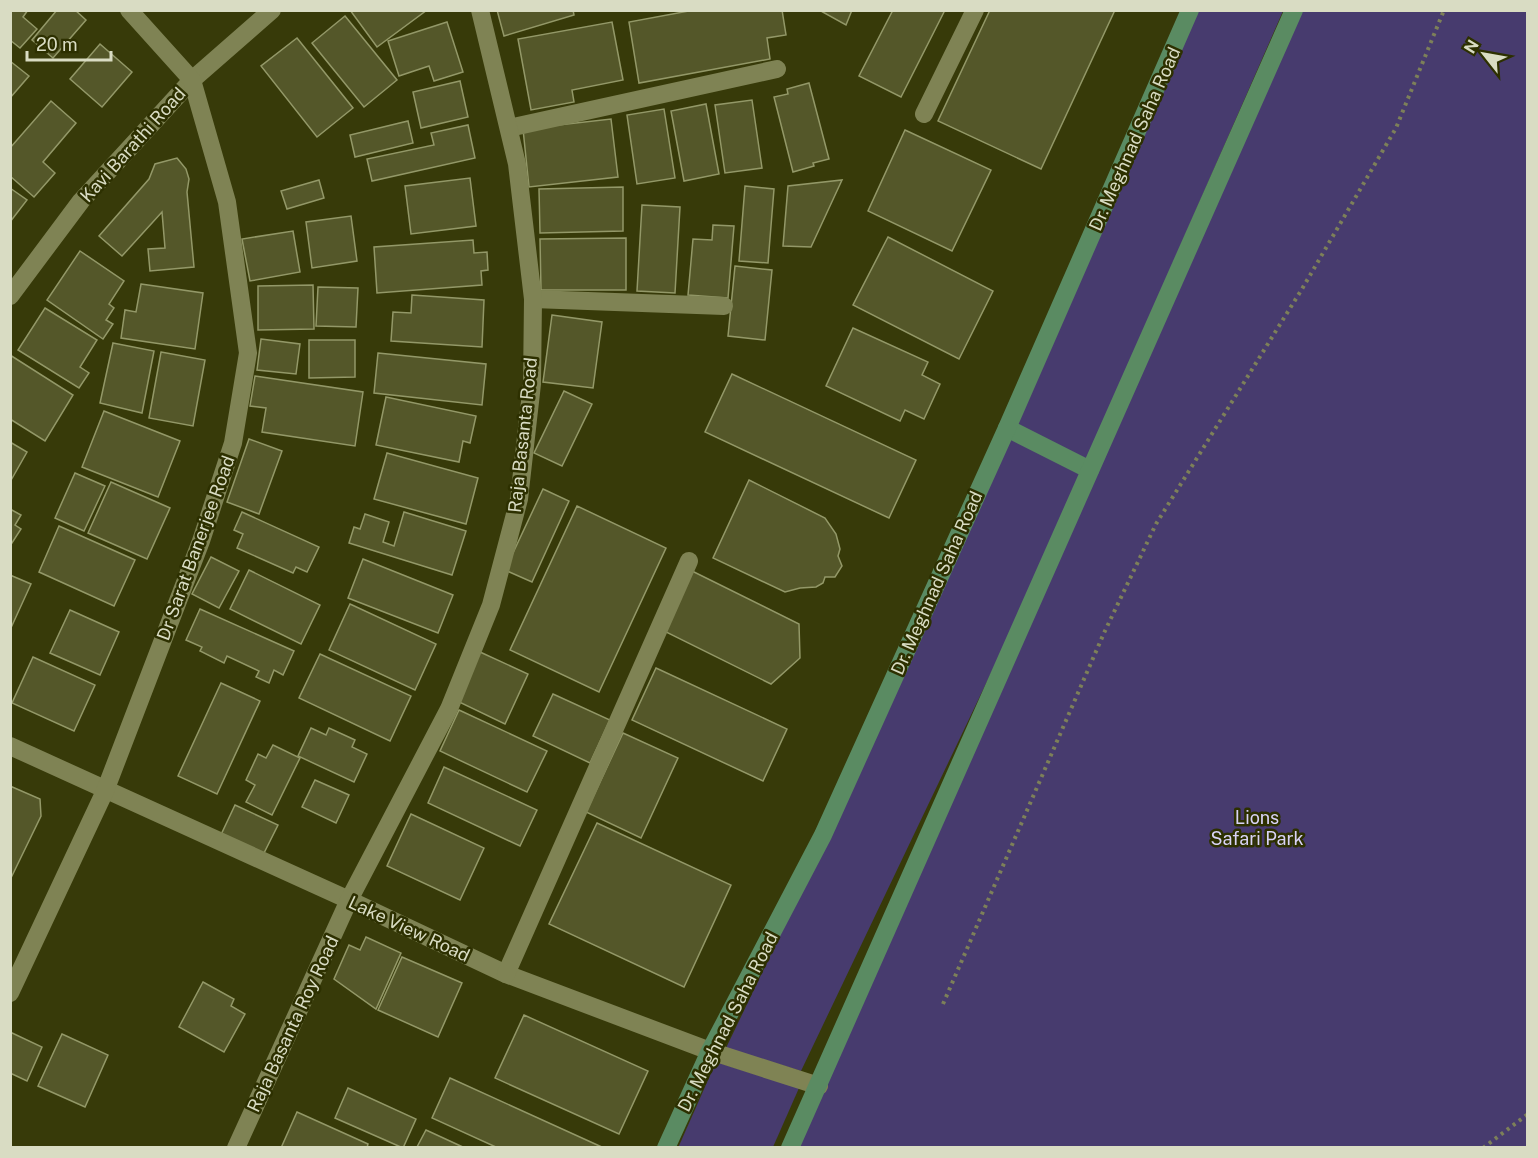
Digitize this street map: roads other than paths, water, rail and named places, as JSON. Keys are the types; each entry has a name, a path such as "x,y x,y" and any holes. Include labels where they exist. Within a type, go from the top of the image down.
{"street":[{"path":"129,10 192,81"},
{"name":"Kavi Barathi Road","path":"10,296 81,201 192,81 272,10"},
{"name":"Raja Basanta Road","path":"349,900 449,709 491,605 519,499 532,384 533,299 517,164 480,10"},
{"path":"924,114 975,10"},
{"name":"Dr. Meghnad Saha Road","path":"666,1148 710,1051 823,835 1007,428 1190,10"},
{"path":"790,1148 1294,10"},
{"path":"509,128 777,69"},
{"name":"Dr Sarat Banerjee Road","path":"10,993 105,791 201,541 233,443 248,353 227,202 192,81"},
{"path":"533,299 724,306"},
{"path":"1007,428 1090,471"},
{"path":"506,974 689,561"},
{"name":"Lake View Road","path":"10,746 506,974 710,1051 819,1086"},
{"name":"Raja Basanta Roy Road","path":"236,1148 349,900"}],"park label":[{"name":"Lions Safari Park","path":"1257,828"}]}
